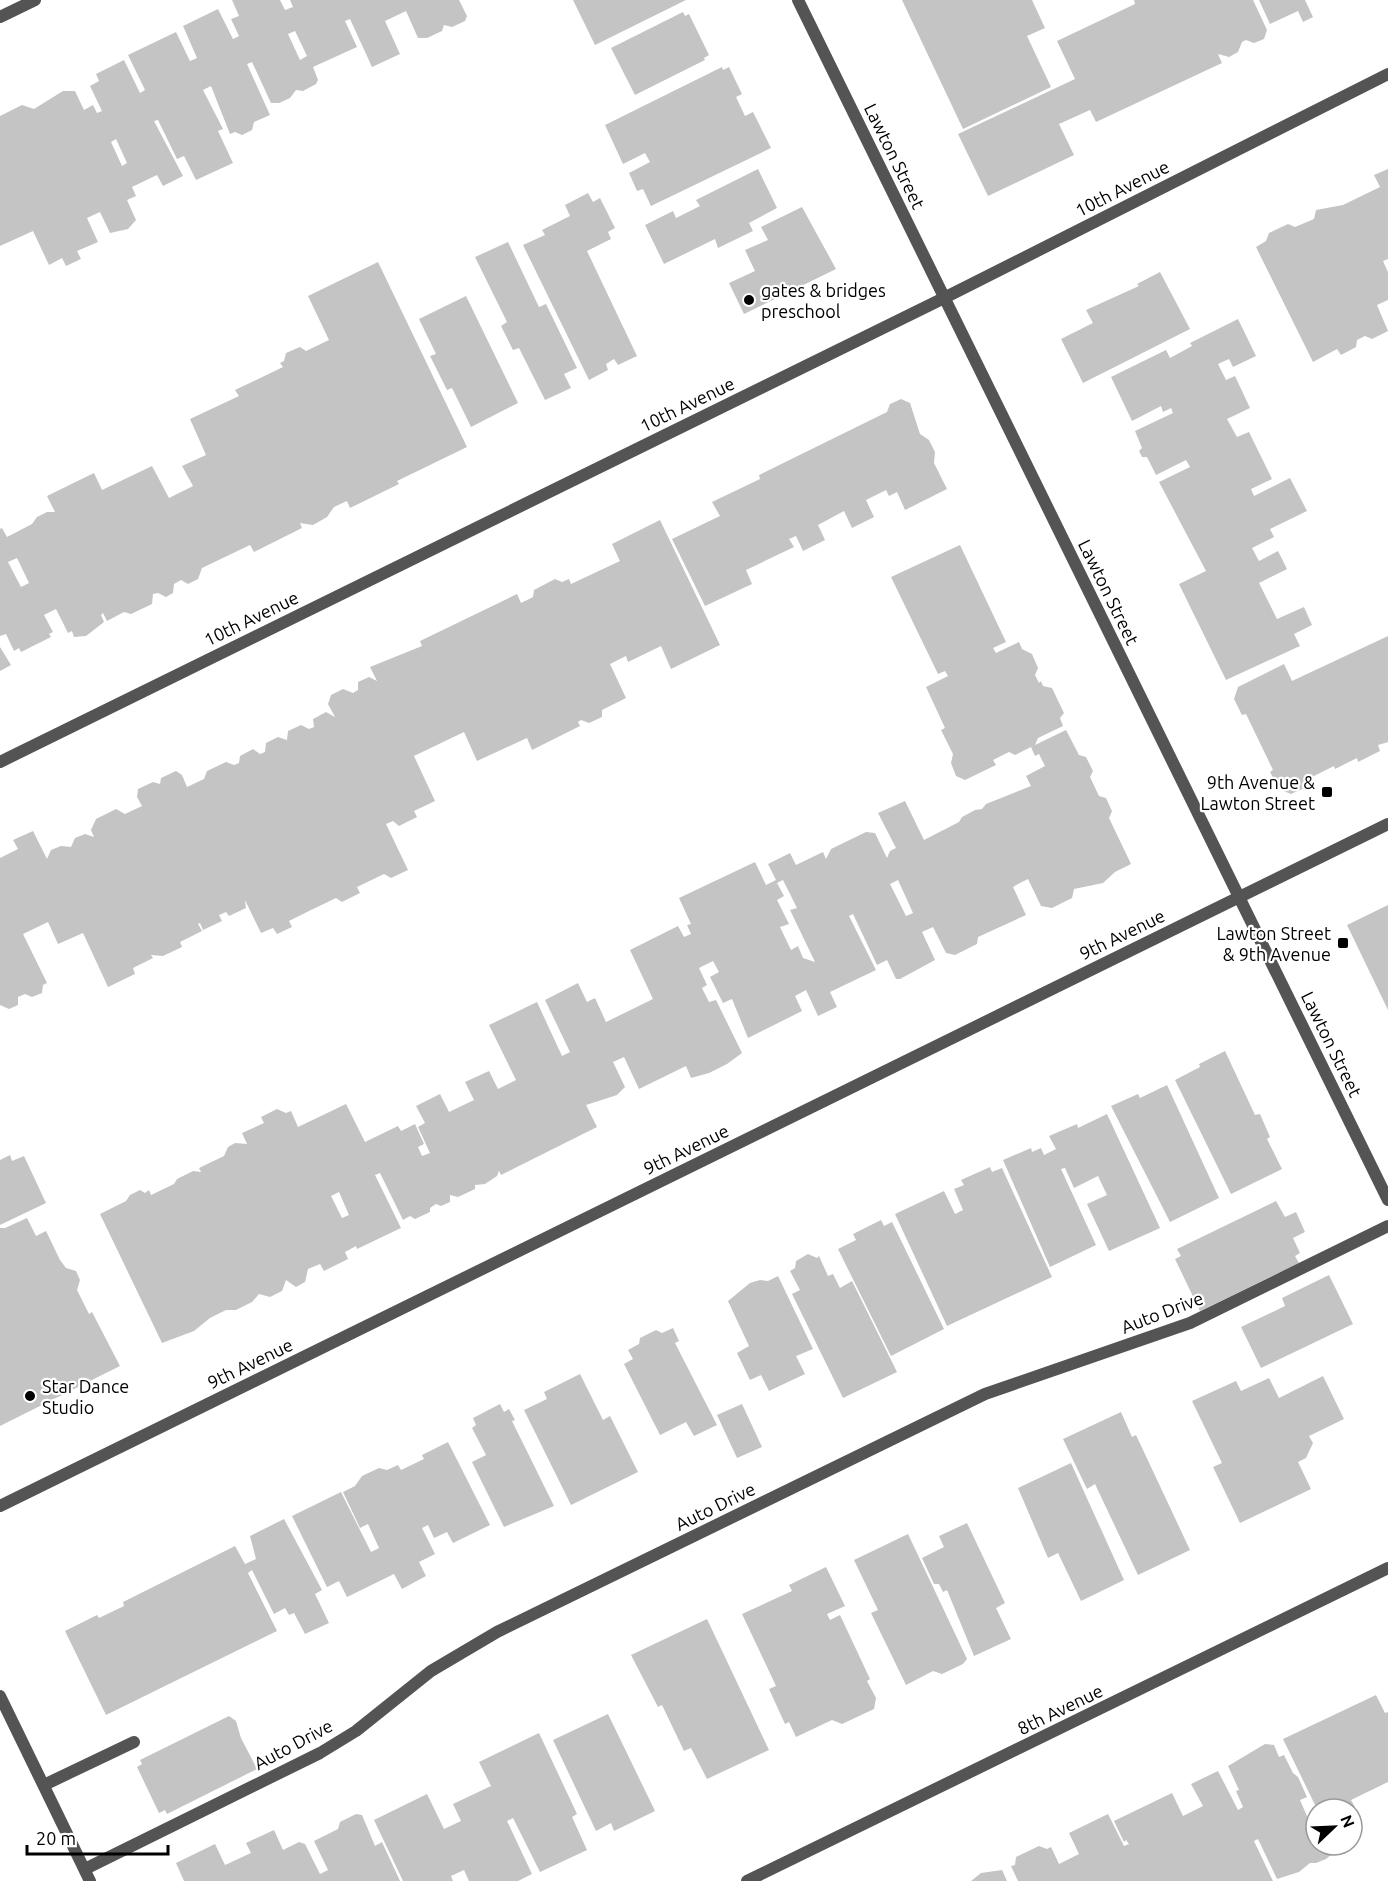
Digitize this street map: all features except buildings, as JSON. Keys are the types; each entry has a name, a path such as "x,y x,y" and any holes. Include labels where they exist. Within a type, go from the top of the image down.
{"street":[{"path":"0,17 35,0"},
{"name":"Lawton Street","path":"798,0 1388,1200"},
{"name":"10th Avenue","path":"0,762 944,298 1388,74"},
{"name":"9th Avenue","path":"0,1506 1388,824"},
{"name":"Auto Drive","path":"87,1875 320,1753 356,1731 431,1671 507,1627 985,1394 1190,1323 1388,1226"},
{"name":"8th Avenue","path":"747,1881 1388,1568"},
{"path":"0,1696 87,1875"},
{"path":"44,1785 134,1742"}],"place":[{"name":"gates & bridges preschool","path":"749,300"},
{"name":"9th Avenue & Lawton Street","path":"1327,792"},
{"name":"Lawton Street & 9th Avenue","path":"1343,943"},
{"name":"Star Dance Studio","path":"30,1396"}]}
